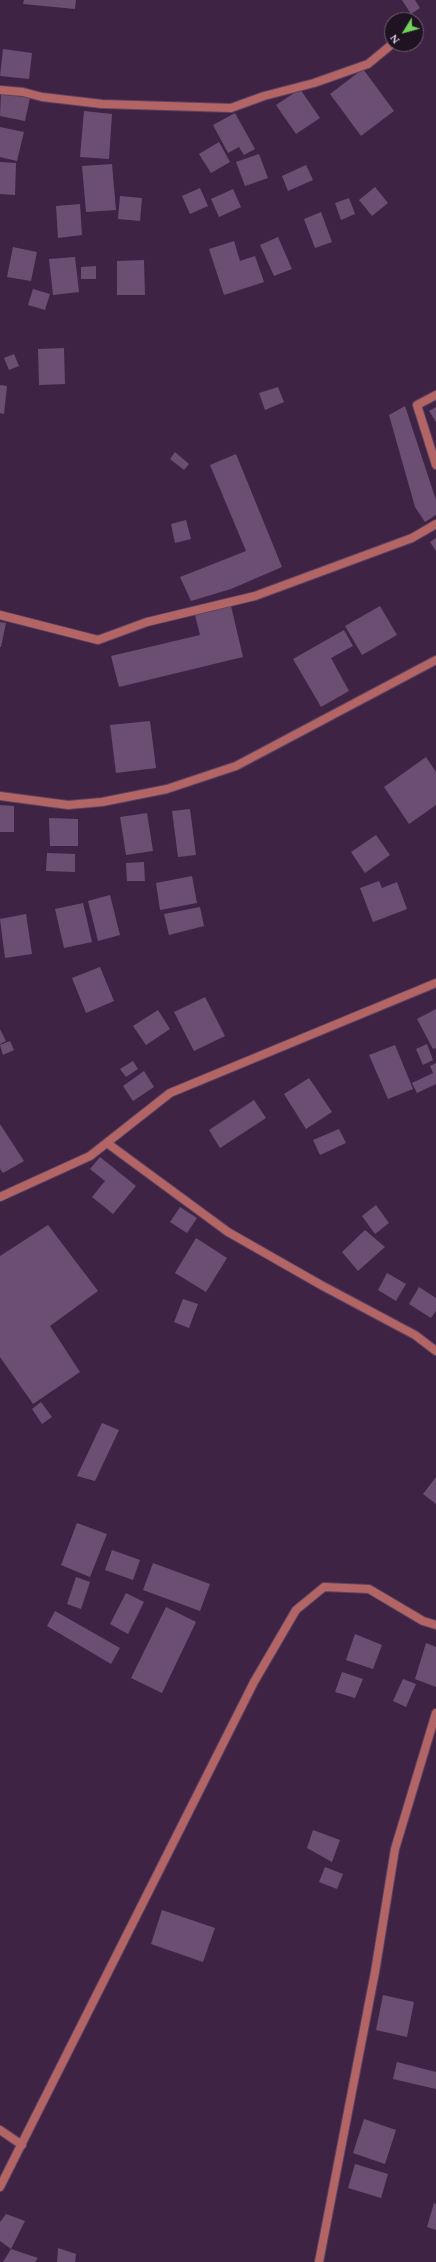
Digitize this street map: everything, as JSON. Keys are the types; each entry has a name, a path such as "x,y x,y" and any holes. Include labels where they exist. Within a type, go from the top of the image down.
{"street":[{"path":"0,90 23,92 42,97 102,104 231,108 264,96 314,83 368,64 384,51"},
{"path":"436,395 417,406 436,465"},
{"path":"0,615 98,640 147,622 255,596 412,538 436,524"},
{"path":"0,796 68,805 102,802 167,790 236,766 436,660"},
{"path":"0,1197 90,1156 170,1093 436,983"},
{"path":"107,1143 228,1232 321,1285 415,1335 436,1351"},
{"path":"0,2187 254,1682 296,1610 324,1587 369,1589 423,1621 436,1625"},
{"path":"320,2262 374,1980 395,1849 436,1713"},
{"path":"0,2130 22,2145"}],"building":[{"path":"24,0 76,0 75,9 23,4"},
{"path":"402,0 415,0 420,8 414,12 410,12"},
{"path":"3,49 32,53 29,79 0,76"},
{"path":"363,69 394,111 361,136 330,94"},
{"path":"300,89 320,118 296,134 276,105"},
{"path":"1,93 30,98 25,121 0,116"},
{"path":"84,111 112,114 109,159 80,157"},
{"path":"235,113 255,149 244,155 239,147 228,153 213,125"},
{"path":"0,127 24,132 17,161 0,157"},
{"path":"219,142 230,162 211,173 199,154"},
{"path":"259,154 268,178 245,186 236,162"},
{"path":"0,162 16,163 15,195 0,194"},
{"path":"112,164 116,210 86,212 82,166"},
{"path":"306,165 313,180 288,191 282,176"},
{"path":"375,187 388,203 372,216 359,200"},
{"path":"200,188 208,206 190,214 182,196"},
{"path":"233,189 241,207 219,217 211,199"},
{"path":"120,196 142,198 140,221 118,219"},
{"path":"349,198 355,214 341,220 335,203"},
{"path":"80,204 82,235 58,238 56,206"},
{"path":"321,212 332,242 315,248 304,219"},
{"path":"278,237 292,269 274,276 260,245"},
{"path":"234,241 240,261 255,256 264,282 224,295 209,249"},
{"path":"13,247 37,252 31,281 7,277"},
{"path":"75,257 79,292 53,295 49,259"},
{"path":"144,260 145,295 117,295 117,261"},
{"path":"96,266 96,279 81,279 81,267"},
{"path":"33,289 50,294 45,310 28,305"},
{"path":"64,348 65,384 39,385 38,349"},
{"path":"14,354 19,366 9,370 4,358"},
{"path":"0,385 7,386 4,414 0,413"},
{"path":"278,387 284,402 265,410 259,393"},
{"path":"405,406 436,500 436,515 425,522 415,507 389,415"},
{"path":"436,407 436,422 429,411"},
{"path":"175,452 189,464 184,470 170,459"},
{"path":"236,454 282,567 231,589 191,601 180,577 246,551 210,465"},
{"path":"186,520 191,539 175,543 171,524"},
{"path":"436,538 436,551 430,542"},
{"path":"231,606 243,657 119,687 111,656 200,635 195,615"},
{"path":"380,606 397,635 362,655 345,626"},
{"path":"0,622 6,623 1,647 0,647"},
{"path":"344,630 353,646 331,658 349,691 321,707 293,659"},
{"path":"150,721 156,768 116,773 110,725"},
{"path":"426,757 436,772 436,805 409,824 384,787"},
{"path":"0,805 14,806 14,832 0,832"},
{"path":"190,809 196,855 178,857 172,811"},
{"path":"147,813 153,851 126,855 120,817"},
{"path":"49,818 78,819 78,846 50,846"},
{"path":"376,835 390,855 365,873 351,852"},
{"path":"47,853 75,854 75,872 46,871"},
{"path":"144,862 145,881 127,881 126,863"},
{"path":"192,876 197,903 160,910 156,883"},
{"path":"379,881 382,888 397,882 407,909 373,922 360,888"},
{"path":"110,895 120,935 98,941 88,901"},
{"path":"83,903 92,942 64,948 55,909"},
{"path":"200,907 204,926 169,935 164,914"},
{"path":"26,914 32,954 5,958 0,919"},
{"path":"100,967 114,1001 86,1013 72,978"},
{"path":"205,997 225,1036 194,1051 174,1012"},
{"path":"436,1009 436,1048 433,1049 417,1019"},
{"path":"158,1010 170,1029 146,1045 133,1026"},
{"path":"0,1029 6,1041 0,1044"},
{"path":"10,1041 14,1050 3,1055 0,1045"},
{"path":"427,1044 433,1060 423,1065 416,1049"},
{"path":"395,1045 413,1089 388,1099 369,1055"},
{"path":"133,1061 138,1069 126,1077 120,1069"},
{"path":"436,1063 436,1084 417,1093 412,1083 433,1073 430,1066"},
{"path":"144,1071 154,1087 133,1101 123,1086"},
{"path":"309,1078 332,1112 306,1129 284,1094"},
{"path":"254,1100 266,1118 220,1148 209,1130"},
{"path":"0,1124 24,1161 3,1173 0,1169"},
{"path":"339,1129 346,1143 320,1155 313,1140"},
{"path":"100,1157 136,1186 113,1214 92,1197 105,1181 90,1169"},
{"path":"376,1205 389,1223 375,1234 362,1216"},
{"path":"180,1207 197,1218 187,1233 170,1222"},
{"path":"48,1225 98,1291 50,1326 80,1372 33,1404 0,1357 0,1256"},
{"path":"365,1230 385,1247 358,1271 342,1252"},
{"path":"196,1238 227,1258 206,1292 175,1273"},
{"path":"387,1273 406,1284 396,1301 378,1290"},
{"path":"419,1287 436,1298 436,1311 431,1318 409,1304"},
{"path":"183,1299 198,1304 189,1328 174,1322"},
{"path":"41,1402 52,1417 42,1424 32,1409"},
{"path":"102,1423 119,1430 95,1481 77,1476"},
{"path":"436,1477 436,1504 423,1494"},
{"path":"77,1523 107,1534 90,1577 61,1565"},
{"path":"112,1550 140,1560 133,1580 105,1570"},
{"path":"153,1563 210,1584 200,1611 143,1590"},
{"path":"76,1577 90,1582 81,1609 67,1604"},
{"path":"126,1593 144,1602 128,1634 110,1624"},
{"path":"166,1607 196,1622 162,1693 131,1678"},
{"path":"55,1611 120,1648 111,1664 47,1626"},
{"path":"355,1634 382,1645 373,1669 346,1660"},
{"path":"426,1643 436,1647 436,1687 415,1679"},
{"path":"342,1672 363,1679 355,1698 335,1692"},
{"path":"403,1679 416,1684 406,1707 393,1701"},
{"path":"313,1830 340,1840 332,1862 307,1848"},
{"path":"325,1867 343,1874 337,1889 319,1882"},
{"path":"162,1910 215,1928 203,1962 151,1944"},
{"path":"383,1995 414,2002 407,2037 376,2030"},
{"path":"397,2062 436,2072 436,2089 393,2079"},
{"path":"364,2119 396,2130 385,2164 353,2153"},
{"path":"355,2164 388,2174 381,2198 348,2188"},
{"path":"434,2203 436,2204 436,2230 427,2227"},
{"path":"6,2214 25,2221 11,2249 0,2241 0,2222"},
{"path":"58,2248 76,2254 75,2262 57,2262"},
{"path":"11,2249 38,2258 35,2262 3,2262"}]}
